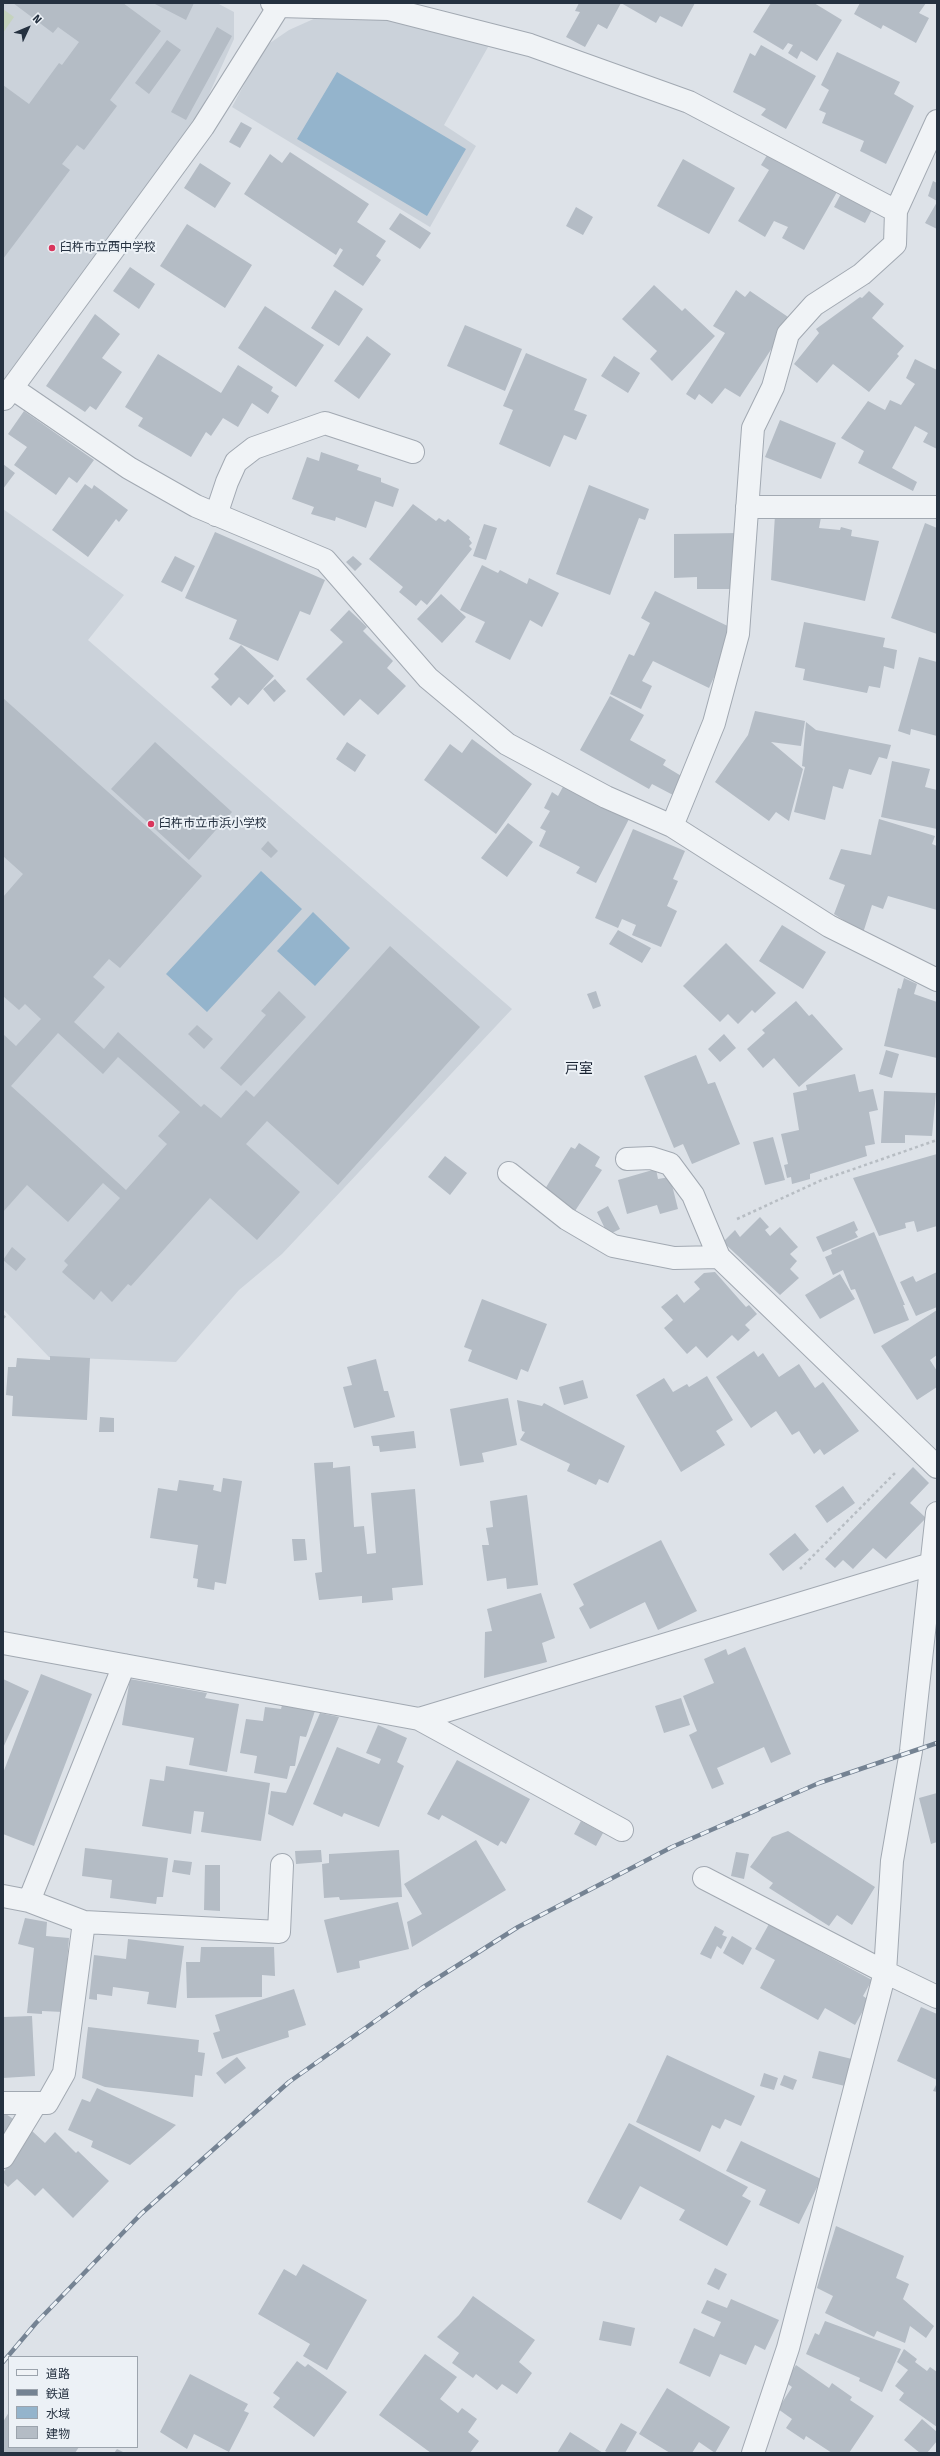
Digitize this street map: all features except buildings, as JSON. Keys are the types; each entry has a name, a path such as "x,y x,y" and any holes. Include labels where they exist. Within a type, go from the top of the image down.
{"street":[{"path":"896,211 689,102 530,44 392,6 275,4 203,127 8,394 129,468 216,515 325,560 428,678 507,744 606,797 672,826 829,926 937,980"},
{"path":"672,826 714,724 738,634 753,428 774,387 788,334 814,305 862,274 895,244 896,211 934,132"},
{"path":"216,515 227,482 236,462 254,448 325,423 413,452"},
{"path":"747,507 937,507"},
{"path":"627,1159 651,1158 670,1164 693,1195 719,1257 937,1468"},
{"path":"509,1173 567,1220 613,1246 674,1258 719,1257"},
{"path":"753,2453 788,2348 885,1972 892,1861 911,1751 937,1513"},
{"path":"419,1719 931,1564"},
{"path":"3,1643 419,1719 622,1830"},
{"path":"29,1901 124,1665"},
{"path":"3,1896 29,1901 84,1922 279,1932 282,1865"},
{"path":"704,1878 885,1972 937,1997"},
{"path":"3,2103 47,2103 64,2073 84,1922"},
{"path":"3,2157 36,2103"}],"path":[{"path":"708,1232 822,1180 937,1140"},
{"path":"3,1318 7,1314"},
{"path":"796,1574 918,1449"}],"shaded area":[{"name":"臼杵市立西中学校","path":"3,3 217,3 234,12 234,39 201,112 3,383"},
{"path":"318,17 377,18 441,26 492,40 444,125 476,146 430,227 232,107 261,53 270,43 289,30"},
{"name":"臼杵市立市浜小学校","path":"3,509 124,595 88,640 512,1009 282,1254 239,1290 176,1362 49,1357 3,1309"}],"green space":[{"path":"3,9 14,17 3,33"}],"water":[{"path":"337,72 466,149 427,216 297,139"},
{"path":"261,871 302,909 207,1012 166,974"},
{"path":"313,912 350,948 315,986 277,951"}],"railway":[{"path":"8,2356 36,2323 141,2214 289,2082 422,1988 518,1927 672,1847 819,1783 937,1743"},
{"path":"3,2362 8,2356"}],"place":[{"name":"臼杵市立西中学校","path":"52,248"},
{"name":"臼杵市立市浜小学校","path":"151,824"}],"district":[{"name":"戸室","path":"579,1069"}]}
